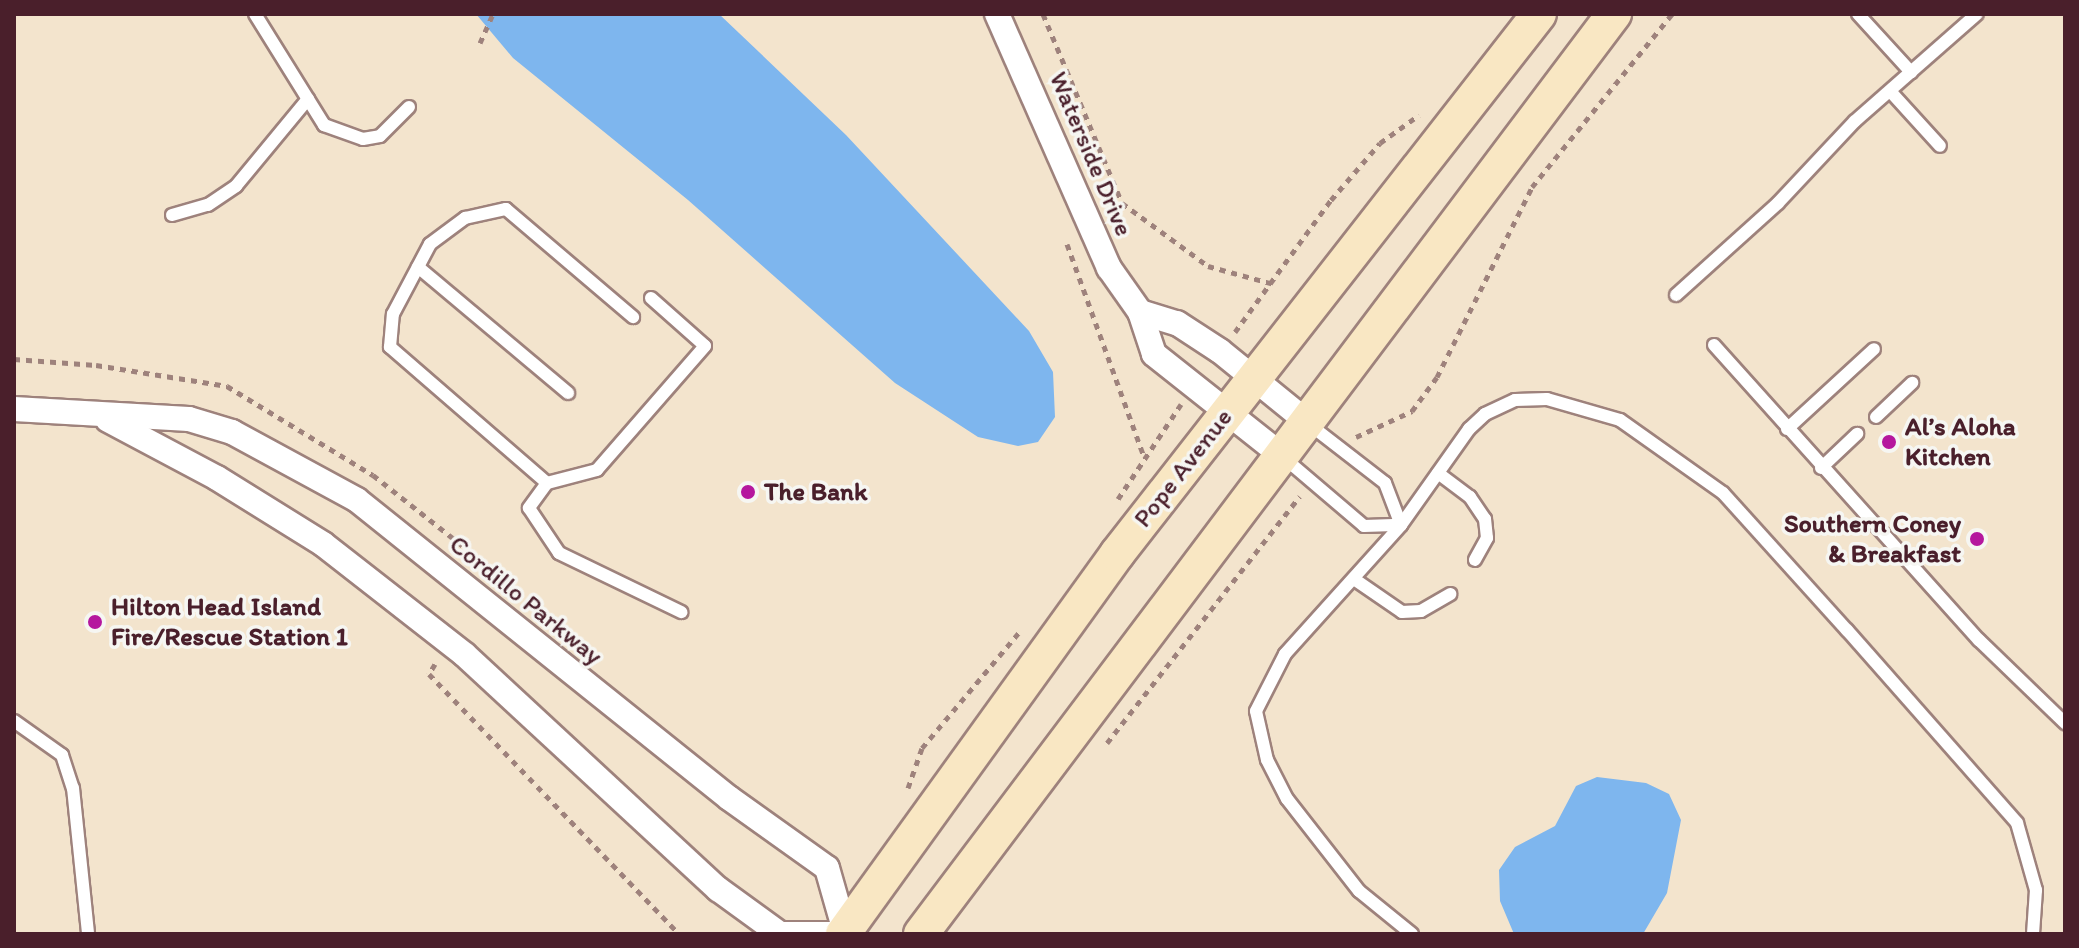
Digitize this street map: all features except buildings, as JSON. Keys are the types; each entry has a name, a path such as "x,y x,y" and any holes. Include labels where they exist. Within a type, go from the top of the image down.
{"main road":[{"name":"Pope Avenue","path":"846,933 1117,554 1539,14"},
{"path":"921,934 1614,14"}],"street":[{"name":"Waterside Drive","path":"997,14 1109,268 1140,312 1154,354 1280,454"},
{"path":"1140,312 1177,323 1220,351 1255,376 1306,421"},
{"name":"Cordillo Parkway","path":"14,409 102,417 189,419 232,432 357,500 729,798 827,868 846,933 780,934 718,889 465,655 323,544 217,478 102,417"}],"lane":[{"path":"255,14 324,125 363,139 380,136 409,107"},
{"path":"1858,14 1911,72"},
{"path":"1676,295 1972,16"},
{"path":"1890,91 1940,146"},
{"path":"172,215 208,205 236,186 308,99"},
{"path":"547,483 390,347 393,314 430,244 465,218 506,209 633,317"},
{"path":"418,267 568,393"},
{"path":"651,298 705,346 597,470 547,483 529,508 559,553 681,612"},
{"path":"1714,345 1821,468 1979,640 2065,723"},
{"path":"1787,429 1874,349"},
{"path":"1876,417 1912,383"},
{"path":"1412,934 1359,891 1287,799 1267,760 1256,711 1285,654 1401,525 1485,414 1515,400 1547,399 1620,420 1723,493 2017,823 2036,890 2033,934"},
{"path":"1306,421 1385,483 1401,525"},
{"path":"1821,468 1857,434"},
{"path":"1280,454 1364,526 1401,525"},
{"path":"1438,473 1470,497 1485,519 1487,538 1475,560"},
{"path":"1354,579 1402,612 1436,606 1450,594"},
{"path":"14,721 62,755 73,788 88,934"}],"path":[{"path":"480,43 493,14"},
{"path":"1043,14 1122,203 1208,266 1274,284"},
{"path":"1220,351 1274,284 1331,200 1380,143 1425,111"},
{"path":"1063,232 1144,457"},
{"path":"1110,510 1194,386"},
{"path":"906,794 922,748 1029,621"}],"water":[{"path":"476,14 719,14 846,135 1029,331 1053,372 1055,417 1038,442 1018,446 978,437 895,383 688,200 513,58"},
{"path":"1597,777 1646,783 1669,794 1681,820 1667,893 1643,934 1514,934 1500,901 1499,870 1515,847 1555,826 1576,786"}],"place":[{"name":"Al’s Aloha Kitchen","path":"1889,442"},
{"name":"The Bank","path":"748,492"},
{"name":"Southern Coney & Breakfast","path":"1977,539"},
{"name":"Hilton Head Island Fire/Rescue Station 1","path":"95,622"}]}
